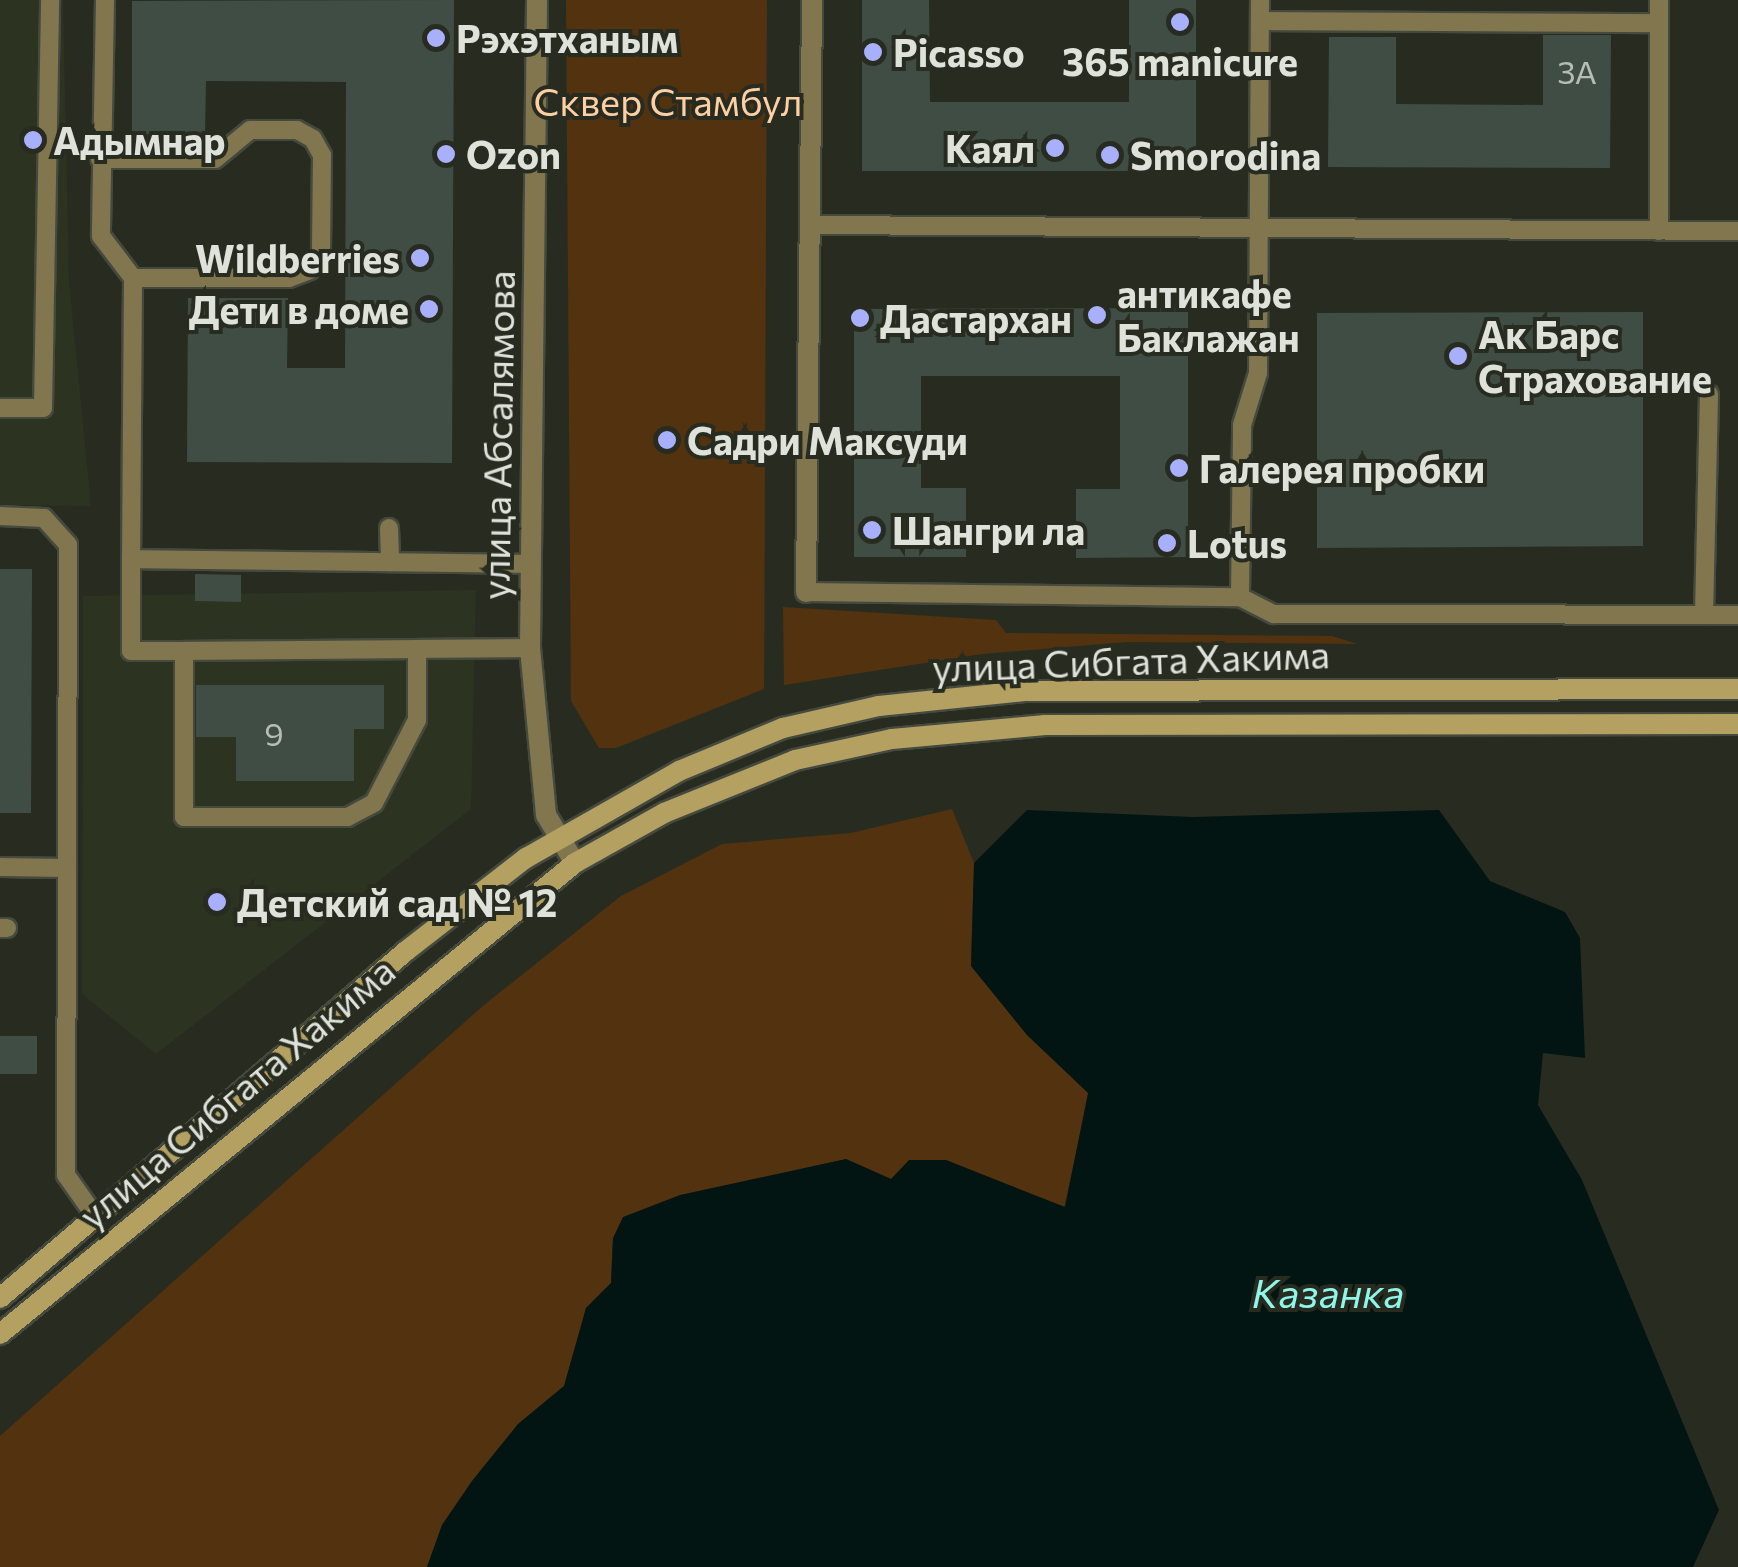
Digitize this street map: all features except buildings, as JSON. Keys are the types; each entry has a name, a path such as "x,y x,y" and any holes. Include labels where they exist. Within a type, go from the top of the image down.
{"main road":[{"name":"улица Сибгата Хакима","path":"0,1298 406,951 559,836 679,771 783,728 879,706 1024,691 1738,688"},
{"name":"улица Сибгата Хакима","path":"0,1334 575,862 664,813 795,760 892,740 1045,725 1738,724"}],"street":[{"name":"улица Абсалямова","path":"538,0 530,648 546,815 575,862"},
{"path":"806,592 812,0"}],"lane":[{"path":"0,408 43,408 50,0"},
{"path":"104,0 101,236 133,278 131,652 530,648"},
{"path":"1240,596 1242,425 1258,374 1260,0"},
{"path":"1660,0 1660,231"},
{"path":"1260,21 1659,22"},
{"path":"100,159 215,159 250,130 296,130 313,139 322,155 321,253 310,270 290,278 133,278"},
{"path":"812,224 1738,231"},
{"path":"1704,615 1709,394"},
{"path":"0,516 44,518 68,545 66,1175 95,1216"},
{"path":"390,528 390,562"},
{"path":"131,560 529,564"},
{"path":"1022,572 1022,594"},
{"path":"806,592 1240,596 1274,614 1738,615"},
{"path":"184,651 184,817 348,817 374,803 416,720 418,649"},
{"path":"0,867 66,868"}],"shaded area":[{"name":"Адымнар","path":"0,0 63,0 69,281 91,506 0,505"},
{"name":"Детский сад № 12","path":"476,590 471,809 156,1054 82,994 83,596"}],"green space":[{"name":"Сквер Стамбул","path":"566,0 767,0 764,689 616,748 599,748 571,701"},
{"path":"783,607 996,620 1006,633 1332,636 1357,644 1127,642 982,654 784,685"},
{"path":"952,809 974,863 971,966 1027,1035 1089,1093 1064,1208 946,1160 891,1179 846,1159 769,1177 613,1238 611,1283 586,1308 564,1386 518,1424 472,1481 442,1525 427,1567 0,1567 0,1436 484,1005 621,896 722,844 851,833"}],"water":[{"name":"Казанка","path":"1027,810 1193,817 1439,810 1490,881 1565,912 1580,938 1585,1058 1543,1053 1538,1105 1582,1180 1719,1510 1693,1567 427,1567 442,1525 472,1481 518,1424 564,1386 586,1308 611,1283 613,1238 623,1217 680,1195 846,1159 891,1179 909,1160 946,1160 1065,1207 1088,1093 1027,1035 971,966 974,863"}],"place":[{"name":"365 manicure","path":"1180,22"},
{"name":"Рэхэтханым","path":"436,38"},
{"name":"Picasso","path":"873,52"},
{"name":"Адымнар","path":"33,140"},
{"name":"Каял","path":"1055,148"},
{"name":"Ozon","path":"446,154"},
{"name":"Smorodina","path":"1110,155"},
{"name":"Wildberries","path":"420,258"},
{"name":"Дети в доме","path":"429,309"},
{"name":"антикафе Баклажан","path":"1097,315"},
{"name":"Дастархан","path":"860,318"},
{"name":"Ак Барс Страхование","path":"1458,356"},
{"name":"Садри Максуди","path":"667,440"},
{"name":"Галерея пробки","path":"1179,468"},
{"name":"Шангри ла","path":"872,530"},
{"name":"Lotus","path":"1167,543"},
{"name":"Детский сад № 12","path":"217,902"}]}
